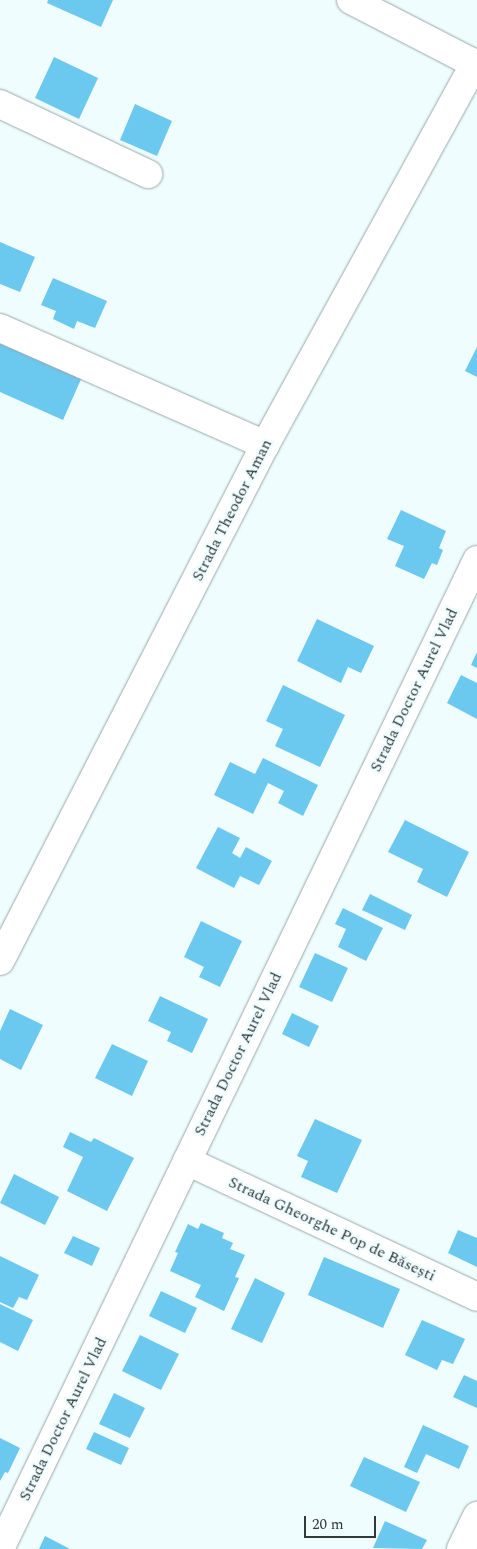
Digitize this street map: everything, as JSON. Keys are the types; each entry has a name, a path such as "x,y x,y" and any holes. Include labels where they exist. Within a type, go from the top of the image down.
{"street":[{"path":"351,0 476,64"},
{"name":"Strada Theodor Aman","path":"0,961 265,445 476,64"},
{"path":"0,104 148,174"},
{"path":"0,328 265,445"},
{"name":"Strada Doctor Aurel Vlad","path":"0,1549 477,560"},
{"name":"Strada Gheorghe Pop de Băsești","path":"187,1161 477,1297"},
{"path":"461,1549 477,1516"}],"building":[{"path":"48,0 113,0 101,27 47,3"},
{"path":"54,57 98,78 79,119 35,98"},
{"path":"135,104 172,121 157,156 120,140"},
{"path":"0,242 35,257 20,292 0,284"},
{"path":"53,278 107,301 95,328 77,321 74,329 53,319 56,311 41,305"},
{"path":"0,341 82,377 63,420 0,392"},
{"path":"477,347 477,377 465,371"},
{"path":"401,510 446,531 439,548 443,550 437,565 432,563 424,579 395,566 404,546 387,539"},
{"path":"317,619 374,646 361,673 348,667 341,683 297,661"},
{"path":"477,652 477,668 471,665"},
{"path":"461,675 477,683 477,719 447,703"},
{"path":"283,685 345,715 320,767 275,746 283,729 266,721"},
{"path":"263,758 318,785 303,816 278,803 284,791 268,783 253,814 214,795 230,762 255,774"},
{"path":"405,820 469,852 447,897 417,882 423,869 388,852"},
{"path":"218,827 240,838 232,853 240,858 246,847 272,861 259,885 240,876 234,888 196,868"},
{"path":"370,894 412,915 405,930 362,910"},
{"path":"343,908 383,928 366,961 338,947 346,929 335,924"},
{"path":"201,921 242,941 220,987 199,977 204,967 184,957"},
{"path":"315,953 348,968 332,1002 299,987"},
{"path":"160,996 208,1019 192,1053 167,1041 171,1032 148,1021"},
{"path":"10,1009 43,1025 21,1070 0,1059 0,1031"},
{"path":"292,1013 319,1026 309,1047 282,1034"},
{"path":"112,1044 148,1061 132,1096 95,1078"},
{"path":"315,1119 362,1140 337,1193 301,1177 308,1161 297,1156"},
{"path":"70,1132 91,1142 94,1138 134,1158 107,1211 67,1191 83,1157 63,1147"},
{"path":"14,1174 59,1197 45,1225 0,1203"},
{"path":"201,1223 224,1233 222,1238 233,1243 230,1249 245,1255 235,1277 239,1278 224,1311 195,1297 201,1285 170,1271 178,1253 175,1252 188,1224 198,1229"},
{"path":"458,1230 477,1238 477,1267 448,1253"},
{"path":"73,1236 100,1248 92,1266 64,1253"},
{"path":"0,1256 39,1275 27,1300 19,1297 13,1308 0,1302"},
{"path":"324,1257 400,1289 383,1328 308,1295"},
{"path":"255,1278 285,1293 262,1343 231,1329"},
{"path":"161,1291 197,1308 185,1333 149,1316"},
{"path":"0,1304 33,1320 18,1351 0,1342"},
{"path":"422,1320 465,1339 453,1364 442,1360 437,1370 405,1355"},
{"path":"140,1335 179,1354 161,1390 122,1371"},
{"path":"464,1375 477,1381 477,1408 453,1397"},
{"path":"114,1393 145,1408 130,1438 99,1424"},
{"path":"423,1425 469,1446 459,1469 426,1454 417,1473 404,1467"},
{"path":"94,1432 129,1448 121,1465 86,1449"},
{"path":"0,1438 20,1448 8,1473 5,1472 0,1481"},
{"path":"364,1457 420,1482 406,1512 350,1486"},
{"path":"385,1521 427,1540 422,1549 373,1548"},
{"path":"45,1536 70,1549 39,1549"}]}
